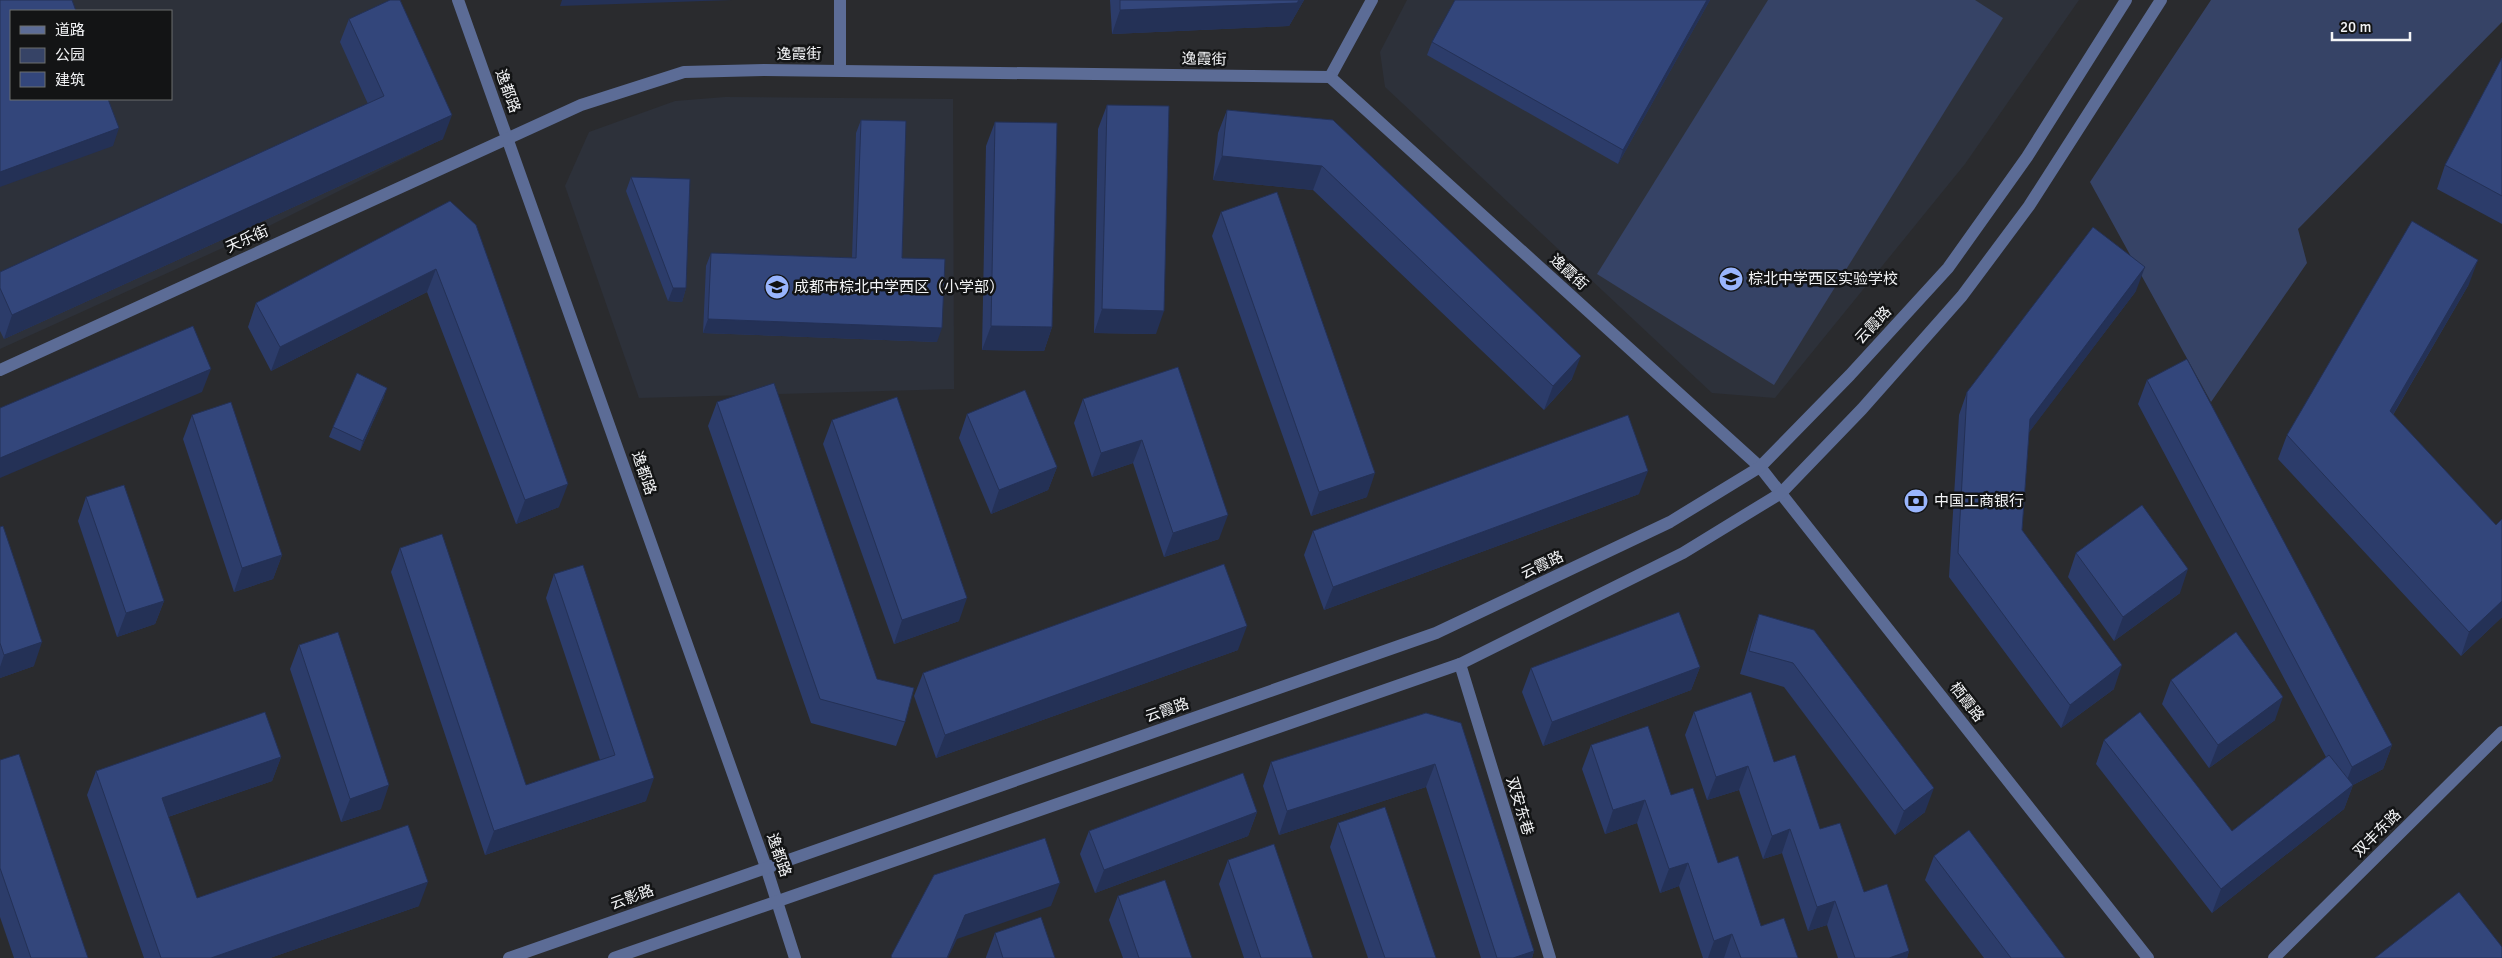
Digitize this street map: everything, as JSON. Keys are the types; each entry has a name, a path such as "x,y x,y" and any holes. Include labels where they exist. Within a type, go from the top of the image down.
{"street":[{"name":"逸都路","path":"458,0 766,867 795,958"},
{"path":"840,0 840,70"},
{"path":"1330,77 1372,0"},
{"name":"云霞路","path":"766,867 1436,633 1670,522 1760,467 1850,375 1948,268 2027,157 2126,0"},
{"path":"614,958 1460,664 1683,553 1781,493 1862,409 1962,296 2029,206 2161,0"},
{"name":"逸霞街","path":"508,138 581,105 684,72 840,70 1330,77 1760,467"},
{"name":"天乐街","path":"0,370 508,138"},
{"name":"栖霞路","path":"1760,467 2148,958"},
{"name":"双安东巷","path":"1460,664 1550,958"},
{"name":"双丰东路","path":"2274,958 2502,732"},
{"name":"云影路","path":"509,958 766,867"}],"shaded area":[{"path":"0,0 398,0 441,118 423,149 249,236 0,349"},
{"name":"棕北中学西区实验学校","path":"1407,0 2079,0 1965,164 1775,398 1712,393 1385,87 1380,52"},
{"name":"成都市棕北中学西区（小学部）","path":"725,97 953,99 954,389 639,398 565,186 589,132 675,101"}],"green space":[{"path":"1768,0 1975,0 2003,18 1774,385 1597,274"},
{"path":"2211,0 2502,0 2502,22 2298,229 2307,263 2211,402 2090,182"}],"building":[{"path":"0,0 72,0 76,10 10,10 10,100 108,100 119,128 0,172"},
{"path":"390,0 400,0 452,115 12,315 0,288 0,272 384,96 349,19"},
{"path":"1120,0 1299,0 1297,3 1120,10"},
{"path":"1455,0 1707,0 1623,150 1432,42"},
{"path":"2502,58 2502,196 2445,165"},
{"path":"1107,105 1169,106 1164,311 1102,309"},
{"path":"1227,110 1333,120 1581,356 1553,386 1322,166 1222,156"},
{"path":"861,120 906,121 902,258 945,259 942,328 708,319 711,253 856,258"},
{"path":"995,122 1057,123 1052,327 991,326"},
{"path":"631,177 690,179 686,288 673,288"},
{"path":"1277,192 1375,473 1319,492 1221,212"},
{"path":"450,201 476,225 568,484 525,500 436,269 280,347 256,303"},
{"path":"2412,221 2478,260 2390,411 2496,525 2502,519 2502,601 2469,632 2287,435"},
{"path":"2093,227 2145,267 2030,419 2022,530 2122,665 2070,705 1958,553 1967,392"},
{"path":"193,326 211,369 0,458 0,408"},
{"path":"2187,359 2392,745 2352,767 2147,380"},
{"path":"1178,367 1228,515 1173,533 1142,440 1101,453 1083,399"},
{"path":"357,373 387,388 363,441 333,427"},
{"path":"774,383 877,679 914,688 905,722 820,699 717,402"},
{"path":"1025,390 1057,467 999,490 967,414"},
{"path":"897,397 967,598 902,620 832,420"},
{"path":"231,402 282,555 242,568 192,415"},
{"path":"1628,415 1648,471 1333,587 1313,531"},
{"path":"124,485 164,601 126,613 86,497"},
{"path":"2142,505 2188,569 2123,617 2076,553"},
{"path":"3,526 42,642 4,655 0,643 0,527"},
{"path":"442,534 526,785 615,755 554,574 583,565 654,778 494,831 400,548"},
{"path":"1224,564 1247,626 945,735 923,673"},
{"path":"1679,612 1700,667 1552,722 1531,668"},
{"path":"1759,614 1814,630 1934,788 1904,811 1793,663 1749,651"},
{"path":"338,632 389,785 350,799 299,645"},
{"path":"2236,632 2283,697 2218,745 2171,680"},
{"path":"1751,692 1774,762 1795,755 1820,829 1840,823 1864,892 1887,884 1909,951 1889,958 1855,958 1835,901 1817,907 1790,829 1772,836 1748,766 1716,777 1694,712"},
{"path":"265,712 281,757 162,798 197,898 408,825 428,882 211,958 161,958 96,771"},
{"path":"2140,712 2232,831 2329,755 2353,785 2221,889 2104,740"},
{"path":"1426,713 1461,723 1534,951 1513,958 1497,958 1435,764 1287,811 1271,762"},
{"path":"1648,726 1671,795 1693,788 1718,863 1738,856 1761,926 1784,918 1798,958 1741,958 1732,934 1714,941 1688,863 1669,869 1645,800 1613,810 1591,745"},
{"path":"19,754 88,958 31,958 0,868 0,760"},
{"path":"1243,773 1257,812 1104,870 1089,831"},
{"path":"1385,807 1436,958 1385,958 1338,823"},
{"path":"1969,830 2065,958 2011,958 1934,856"},
{"path":"1045,838 1060,883 965,915 947,958 892,958 891,956 934,875"},
{"path":"1274,844 1313,958 1261,958 1228,860"},
{"path":"1165,880 1192,958 1139,958 1118,896"},
{"path":"2459,892 2502,947 2502,958 2375,958"},
{"path":"1041,917 1055,958 1003,958 995,933"}],"place":[{"name":"棕北中学西区实验学校","path":"1731,279"},
{"name":"成都市棕北中学西区（小学部）","path":"777,287"},
{"name":"中国工商银行","path":"1916,501"}]}
